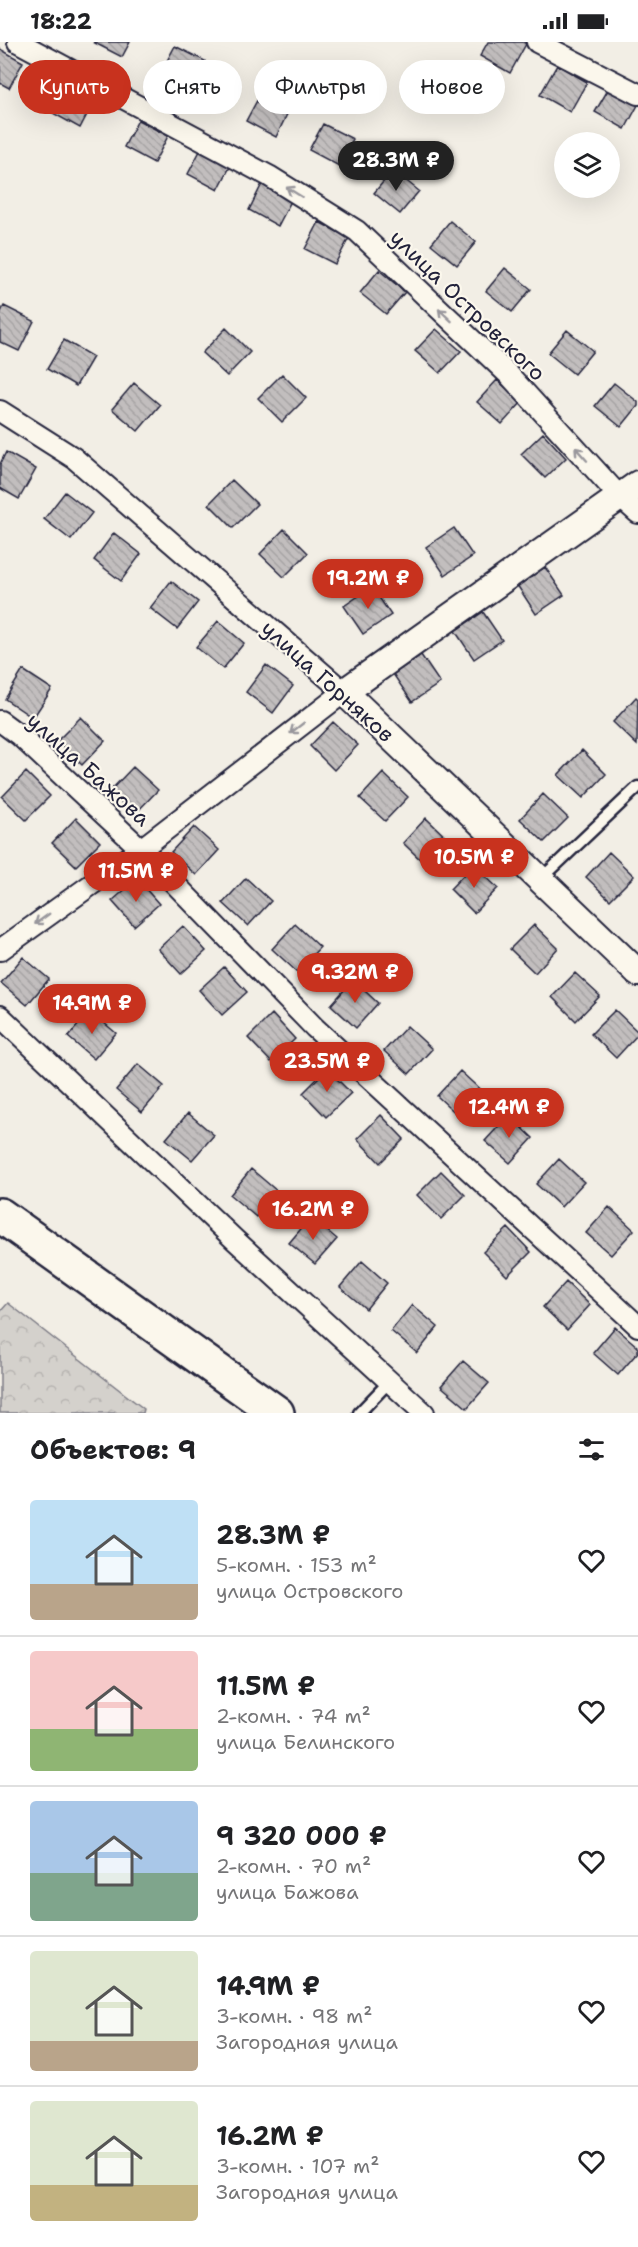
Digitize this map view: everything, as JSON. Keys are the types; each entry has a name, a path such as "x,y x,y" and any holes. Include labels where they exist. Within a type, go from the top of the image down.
{"highway":[{"path":"0,1215 277,1413"}],"street":[{"name":"улица Островского","path":"18,42 269,176 357,231 509,375 632,498"},
{"path":"537,42 638,94"},
{"name":"улица Горняков","path":"0,411 74,458 344,692 638,973"},
{"path":"0,950 141,849 344,692 632,498"},
{"name":"улица Бажова","path":"0,722 19,735 141,849 315,1028 638,1326"},
{"path":"0,1016 235,1240 424,1413"}],"lane":[{"path":"540,880 638,787"},
{"path":"359,1413 388,1382"}],"green space":[{"path":"8,1303 144,1409 143,1413 0,1413 0,1312"}],"building":[{"path":"93,42 130,42 122,57"},
{"path":"488,42 523,42 526,44 510,73 505,70 505,60 487,60 480,56"},
{"path":"175,46 203,60 167,60"},
{"path":"0,49 19,60 18,71 9,88 0,83"},
{"path":"557,65 587,82 570,112 540,95"},
{"path":"612,83 638,98 638,105 625,129 595,112"},
{"path":"254,106 254,114 287,114 276,137 246,121"},
{"path":"55,114 87,114 80,128"},
{"path":"138,120 168,136 154,163 124,147"},
{"path":"323,124 353,139 339,166 309,150"},
{"path":"202,147 232,163 218,190 188,174"},
{"path":"393,170 419,191 400,214 374,193"},
{"path":"262,184 292,199 278,226 249,210"},
{"path":"450,221 476,242 457,265 431,244"},
{"path":"319,222 349,238 335,264 305,249"},
{"path":"505,268 531,289 512,312 486,291"},
{"path":"379,270 405,292 386,314 360,293"},
{"path":"4,306 34,321 19,351 0,342 0,314"},
{"path":"226,328 250,352 227,376 202,353"},
{"path":"436,329 461,351 440,373 415,351"},
{"path":"567,330 593,351 574,374 548,353"},
{"path":"64,340 93,357 76,386 47,369"},
{"path":"282,374 306,398 282,422 258,398"},
{"path":"497,380 522,402 502,424 477,402"},
{"path":"134,383 160,405 138,431 112,409"},
{"path":"614,383 638,402 638,406 621,427 595,406"},
{"path":"543,433 566,458 545,478 521,454"},
{"path":"6,452 36,469 19,499 0,488 0,464"},
{"path":"232,480 257,504 233,528 209,504"},
{"path":"65,492 92,513 71,540 44,519"},
{"path":"454,528 473,556 445,575 426,547"},
{"path":"284,529 308,553 284,577 260,554"},
{"path":"114,533 141,554 121,581 94,560"},
{"path":"545,567 564,595 536,614 517,585"},
{"path":"171,581 198,602 177,629 150,608"},
{"path":"372,587 391,615 363,634 344,606"},
{"path":"483,612 502,640 474,659 455,631"},
{"path":"218,621 244,643 223,669 196,647"},
{"path":"421,655 440,683 412,702 393,674"},
{"path":"266,665 293,686 273,713 246,692"},
{"path":"23,670 52,689 33,718 5,699"},
{"path":"636,697 638,699 637,745 613,722"},
{"path":"81,717 105,741 82,765 57,741"},
{"path":"333,722 358,745 334,770 310,746"},
{"path":"582,750 606,774 583,798 558,775"},
{"path":"133,767 158,790 134,815 110,791"},
{"path":"26,772 50,796 26,820 2,797"},
{"path":"383,773 408,797 385,821 360,798"},
{"path":"543,794 568,818 544,842 520,819"},
{"path":"76,818 100,842 76,866 52,843"},
{"path":"426,818 451,842 427,866 403,843"},
{"path":"194,827 219,850 196,875 171,852"},
{"path":"609,852 634,876 610,900 586,877"},
{"path":"473,865 498,888 474,913 450,889"},
{"path":"246,878 271,901 248,926 223,903"},
{"path":"137,879 159,904 134,926 112,901"},
{"path":"295,924 320,947 297,972 272,949"},
{"path":"534,925 558,948 535,973 510,949"},
{"path":"183,926 206,951 181,974 158,949"},
{"path":"23,957 49,979 27,1005 1,983"},
{"path":"224,967 247,992 222,1015 199,990"},
{"path":"575,973 600,996 576,1021 552,997"},
{"path":"353,980 378,1003 356,1028 331,1005"},
{"path":"615,1010 638,1032 616,1058 591,1034"},
{"path":"90,1011 116,1033 94,1059 68,1037"},
{"path":"272,1014 295,1039 271,1062 248,1038"},
{"path":"407,1026 432,1049 409,1074 384,1051"},
{"path":"138,1064 164,1086 142,1112 116,1090"},
{"path":"327,1069 351,1093 326,1117 303,1093"},
{"path":"460,1071 485,1094 462,1119 437,1096"},
{"path":"188,1113 214,1135 192,1160 166,1139"},
{"path":"381,1115 404,1139 380,1163 357,1139"},
{"path":"509,1115 533,1138 510,1163 485,1141"},
{"path":"559,1159 584,1182 561,1207 536,1184"},
{"path":"251,1169 277,1191 256,1217 230,1195"},
{"path":"441,1171 465,1195 441,1219 417,1195"},
{"path":"609,1207 634,1230 611,1255 586,1233"},
{"path":"311,1217 337,1239 315,1264 289,1243"},
{"path":"508,1228 531,1252 507,1276 483,1252"},
{"path":"362,1261 387,1283 366,1309 340,1287"},
{"path":"566,1282 590,1305 567,1330 543,1307"},
{"path":"412,1305 438,1327 417,1353 391,1331"},
{"path":"615,1327 638,1347 638,1352 618,1375 593,1353"},
{"path":"463,1361 489,1383 467,1408 441,1386"}]}
